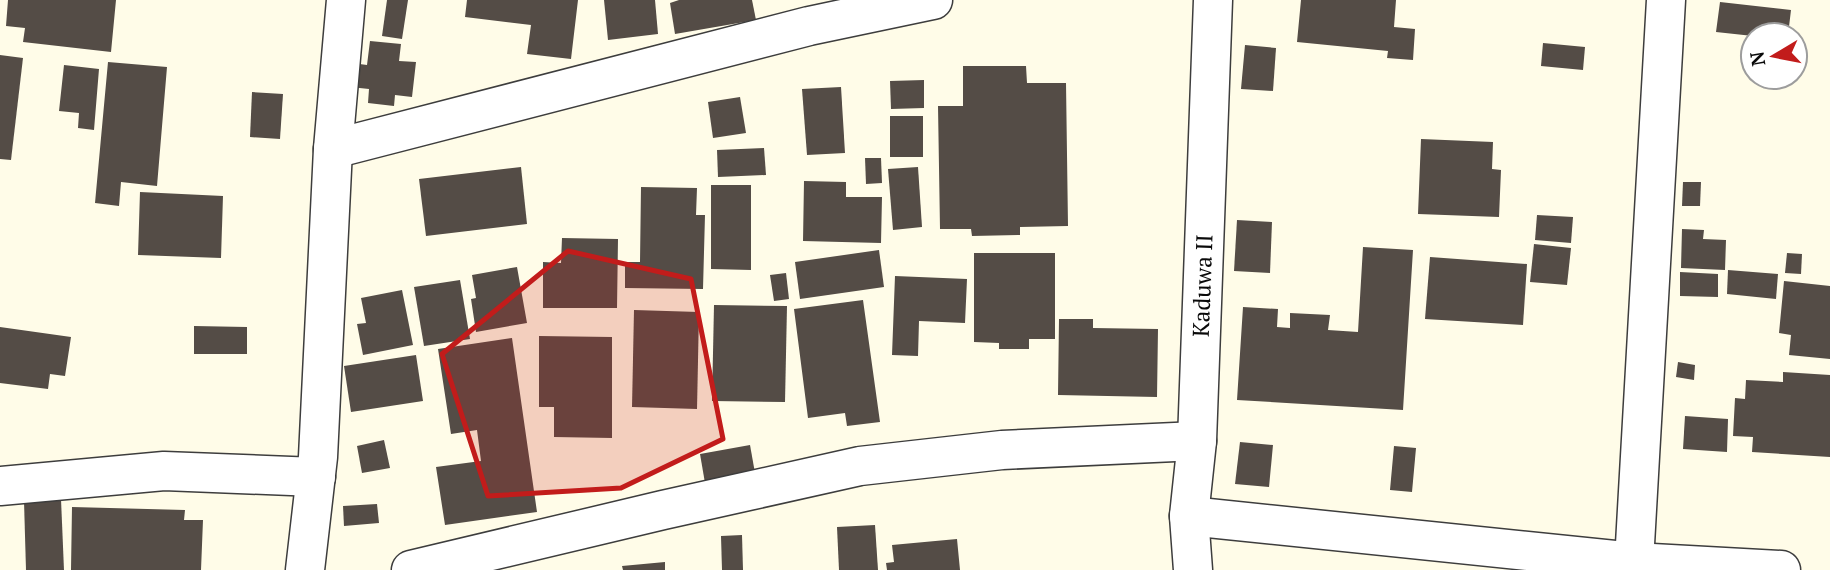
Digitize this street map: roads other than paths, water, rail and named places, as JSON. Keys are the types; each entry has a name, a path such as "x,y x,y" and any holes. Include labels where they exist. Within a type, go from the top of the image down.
{"street":[{"path":"305,570 316,477 333,149 346,0"},
{"path":"333,149 811,13 933,0"},
{"name":"Kaduwa II","path":"1193,570 1189,516 1198,441 1213,0"},
{"path":"1634,562 1666,0"},
{"path":"411,570 860,466 1002,450 1198,441"},
{"path":"0,486 164,471 316,477"},
{"path":"1189,516 1634,562 1781,570"}]}
